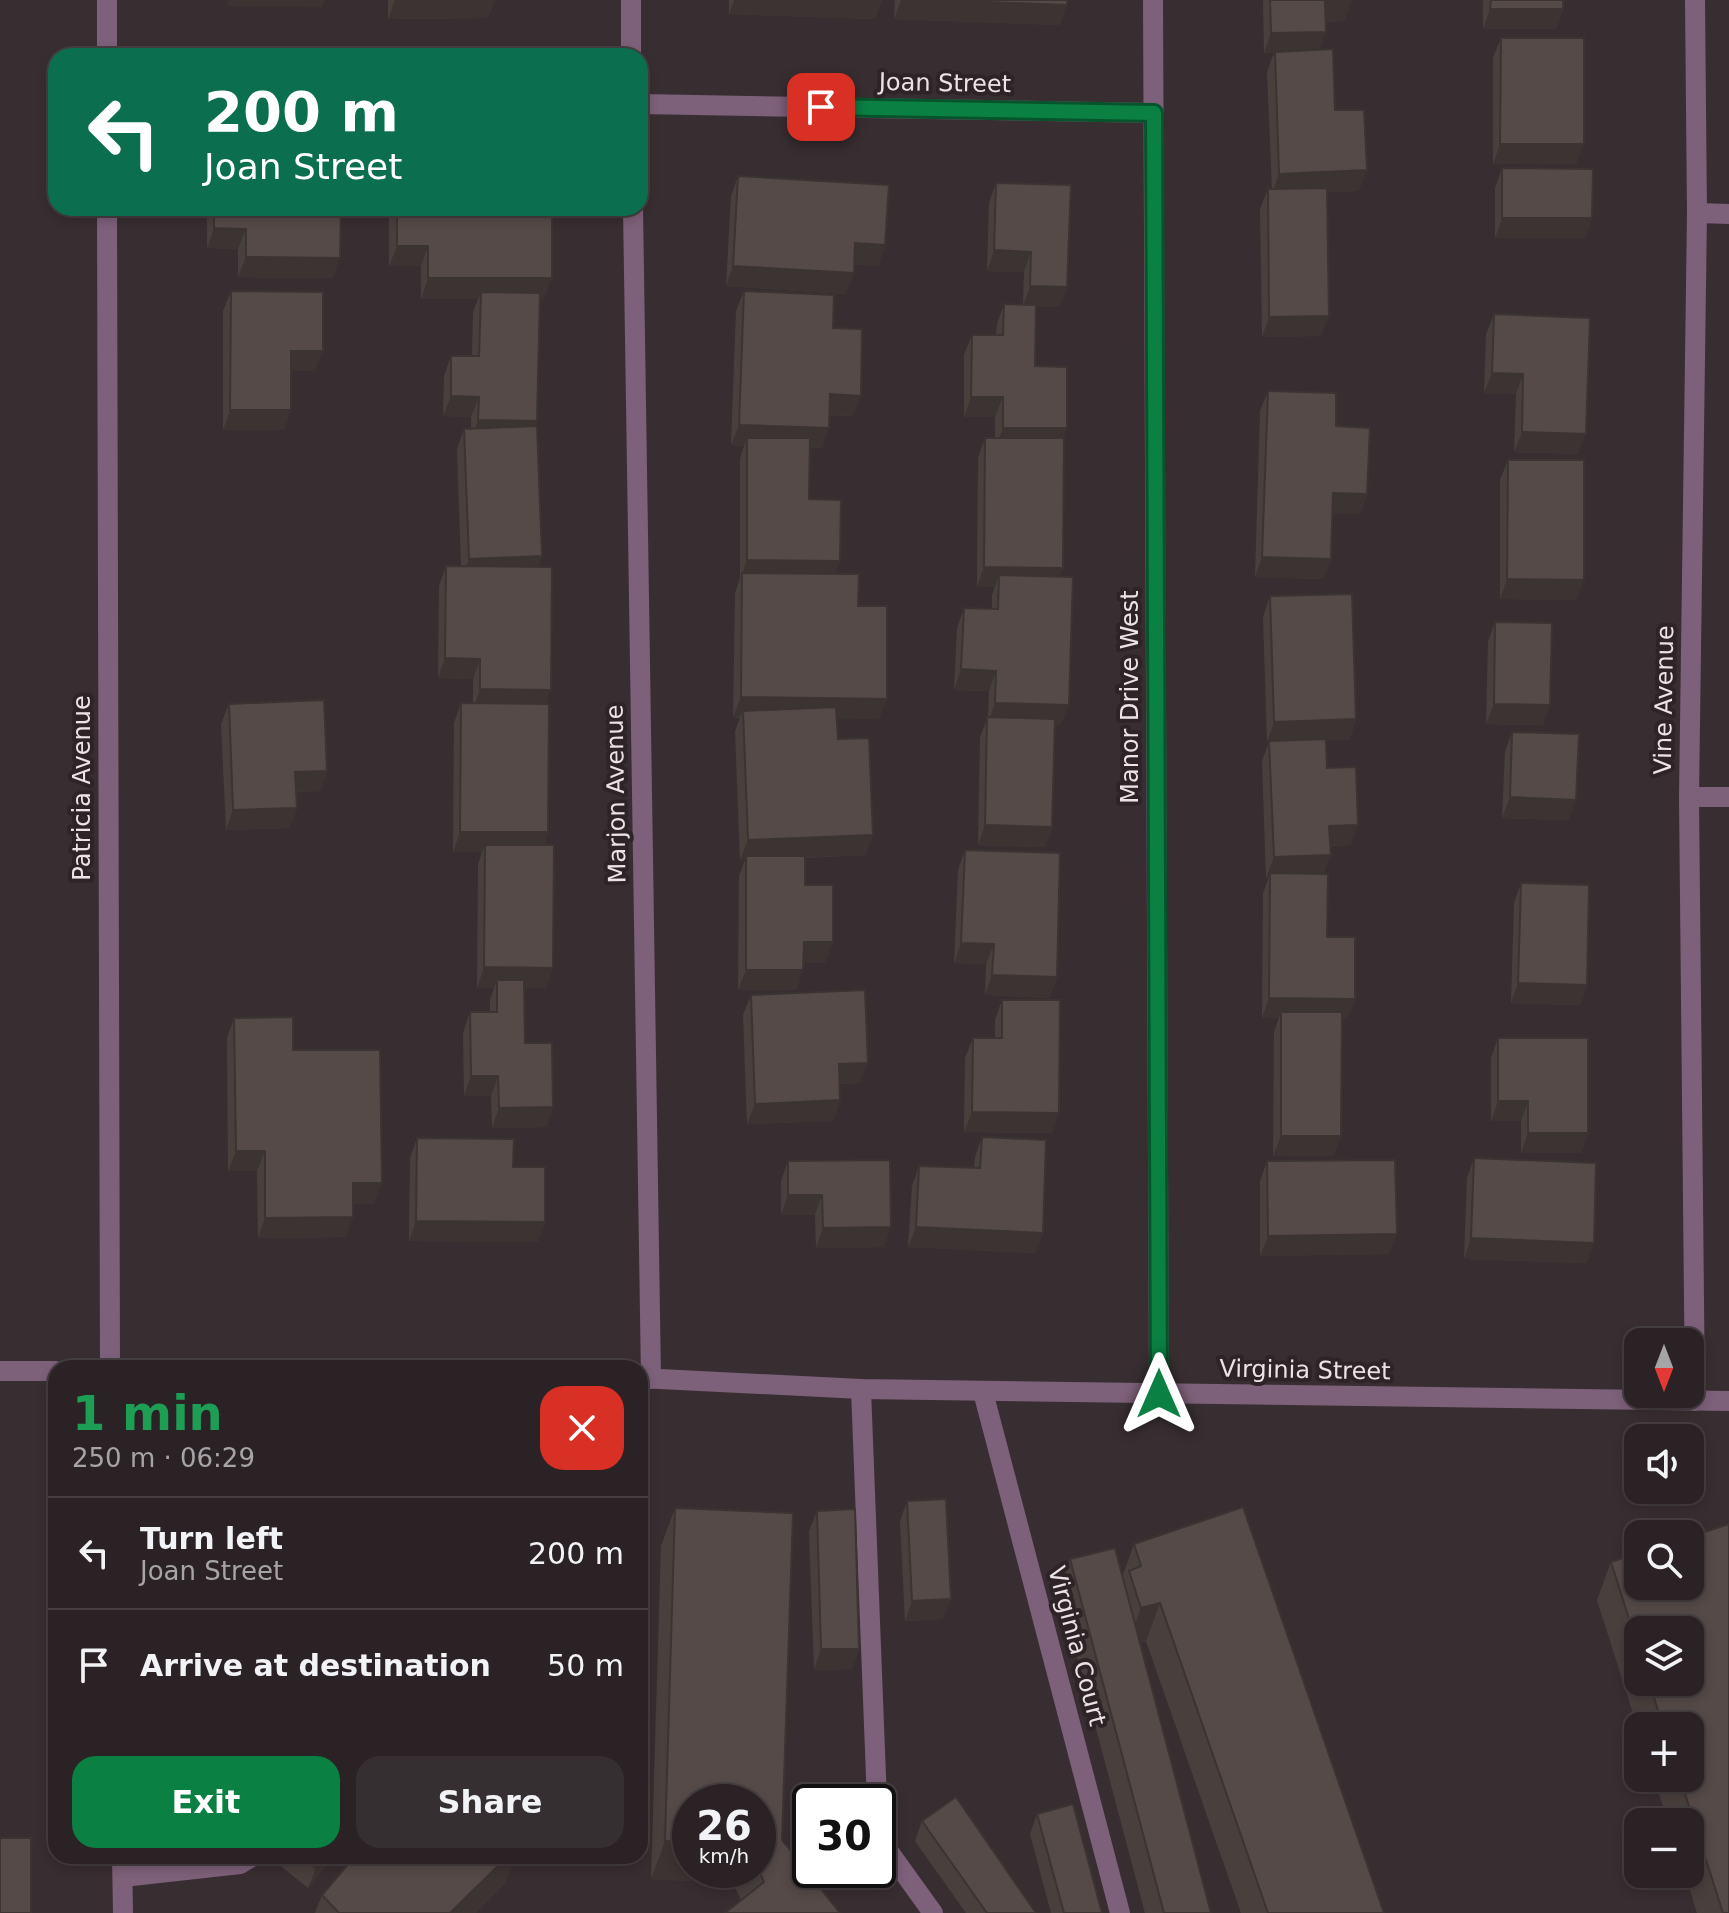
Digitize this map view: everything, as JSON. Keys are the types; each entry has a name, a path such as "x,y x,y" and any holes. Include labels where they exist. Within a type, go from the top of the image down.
{"street":[{"path":"107,0 107,48"},
{"path":"631,0 631,48"},
{"name":"Manor Drive West","path":"1153,0 1159,1394"},
{"name":"Vine Avenue","path":"1694,1328 1689,797 1697,213 1695,0"},
{"name":"Joan Street","path":"648,104 1154,113"},
{"path":"1697,213 1729,214"},
{"name":"Patricia Avenue","path":"107,216 110,1360"},
{"name":"Marjon Avenue","path":"633,216 645,1360"},
{"path":"1689,797 1729,797"},
{"path":"0,1371 48,1371"},
{"name":"Virginia Street","path":"648,1378 983,1392 1624,1400"},
{"path":"861,1389 876,1784"},
{"name":"Virginia Court","path":"983,1392 1120,1913"},
{"name":"Virginia Street","path":"1704,1401 1729,1401"},
{"path":"896,1862 933,1913"},
{"path":"123,1913 123,1866 240,1864"}],"building":[{"path":"935,0 1067,0 1067,5"},
{"path":"1270,0 1352,1 1325,2 1326,32 1271,33"},
{"path":"1491,0 1563,0 1563,9 1490,9"},
{"path":"1501,38 1584,38 1584,144 1500,144"},
{"path":"1333,49 1335,110 1364,110 1367,170 1279,174 1275,52"},
{"path":"1502,168 1593,169 1592,218 1502,218"},
{"path":"738,176 889,185 885,245 855,243 854,273 733,266"},
{"path":"996,183 1071,185 1067,287 1030,286 1031,252 994,250"},
{"path":"1327,188 1329,316 1269,317 1268,189"},
{"path":"214,216 341,216 340,258 246,257 246,229 214,228"},
{"path":"397,216 552,216 552,278 428,278 428,246 397,246"},
{"path":"231,291 323,292 323,351 291,351 291,410 230,410"},
{"path":"744,291 834,295 833,328 862,329 861,396 830,394 829,428 739,425"},
{"path":"481,292 540,293 537,421 478,420 479,397 451,396 451,356 479,356"},
{"path":"1004,304 1036,305 1035,366 1067,367 1067,428 1003,428 1003,397 971,397 972,335 1003,335"},
{"path":"1494,314 1590,318 1586,434 1522,432 1523,374 1492,373"},
{"path":"1268,391 1336,393 1336,426 1370,428 1367,494 1333,493 1331,559 1262,557"},
{"path":"537,426 542,556 469,559 464,429"},
{"path":"747,438 810,438 809,499 841,500 840,561 747,560"},
{"path":"985,438 1064,438 1063,568 984,567"},
{"path":"1508,460 1584,460 1584,580 1507,579"},
{"path":"446,566 552,567 551,690 480,689 480,659 445,658"},
{"path":"742,573 859,574 858,606 887,606 887,699 741,697"},
{"path":"999,575 1073,577 1069,705 995,703 996,671 961,669 964,608 998,609"},
{"path":"1352,594 1356,719 1274,722 1270,596"},
{"path":"1495,622 1552,623 1550,705 1494,704"},
{"path":"324,700 327,771 295,772 297,808 233,810 229,704"},
{"path":"461,703 549,704 548,832 460,832"},
{"path":"836,707 838,739 869,738 873,835 748,840 743,711"},
{"path":"987,717 1055,719 1052,827 985,825"},
{"path":"1512,732 1579,734 1576,800 1510,797"},
{"path":"1326,739 1327,768 1356,767 1358,825 1329,826 1331,855 1274,857 1269,741"},
{"path":"485,845 554,845 553,968 484,967"},
{"path":"965,850 1060,853 1057,977 992,975 994,944 961,943"},
{"path":"746,856 805,856 805,885 833,885 833,942 804,942 803,970 746,970"},
{"path":"1270,873 1328,874 1327,937 1355,937 1355,999 1269,998"},
{"path":"1521,883 1589,885 1587,985 1518,983"},
{"path":"497,980 524,980 525,1043 552,1043 553,1107 499,1108 498,1076 471,1076 470,1012 497,1012"},
{"path":"865,990 868,1063 839,1064 840,1100 755,1104 751,995"},
{"path":"1002,1000 1060,1000 1059,1113 972,1112 973,1038 1002,1038"},
{"path":"1281,1012 1342,1012 1341,1136 1281,1136"},
{"path":"293,1017 293,1050 380,1050 382,1183 353,1183 353,1217 265,1218 265,1151 236,1151 234,1018"},
{"path":"1498,1038 1588,1038 1588,1133 1528,1133 1528,1101 1498,1101"},
{"path":"982,1137 1046,1140 1043,1233 916,1227 919,1166 980,1168"},
{"path":"417,1138 514,1139 513,1167 545,1167 545,1222 416,1221"},
{"path":"1474,1158 1596,1163 1594,1243 1471,1238"},
{"path":"890,1160 891,1227 823,1228 822,1195 788,1195 788,1161"},
{"path":"1395,1160 1397,1234 1268,1236 1267,1161"},
{"path":"946,1499 951,1599 912,1601 907,1501"},
{"path":"1243,1507 1384,1913 1268,1913 1160,1603 1141,1608 1129,1571 1141,1566 1134,1544"},
{"path":"675,1508 793,1513 782,1840 792,1853 792,1888 820,1888 840,1913 725,1913 756,1888 776,1888 776,1784 672,1784 672,1841 665,1841"},
{"path":"855,1509 859,1649 821,1649 817,1511"},
{"path":"1729,1524 1729,1913 1723,1913 1704,1853 1704,1808 1690,1808 1684,1792 1704,1792 1704,1712 1659,1712 1653,1696 1704,1696 1704,1616 1628,1616 1611,1562 1624,1558 1624,1600 1704,1600 1704,1532"},
{"path":"1115,1548 1211,1913 1164,1913 1070,1559"},
{"path":"956,1797 1036,1913 987,1913 922,1821"},
{"path":"1073,1804 1102,1913 1064,1913 1037,1814"},
{"path":"0,1838 31,1838 31,1913 0,1913"},
{"path":"348,1864 500,1864 450,1913 339,1913 322,1895"}],"route":[{"path":"821,107 1154,113 1159,1394"}]}
